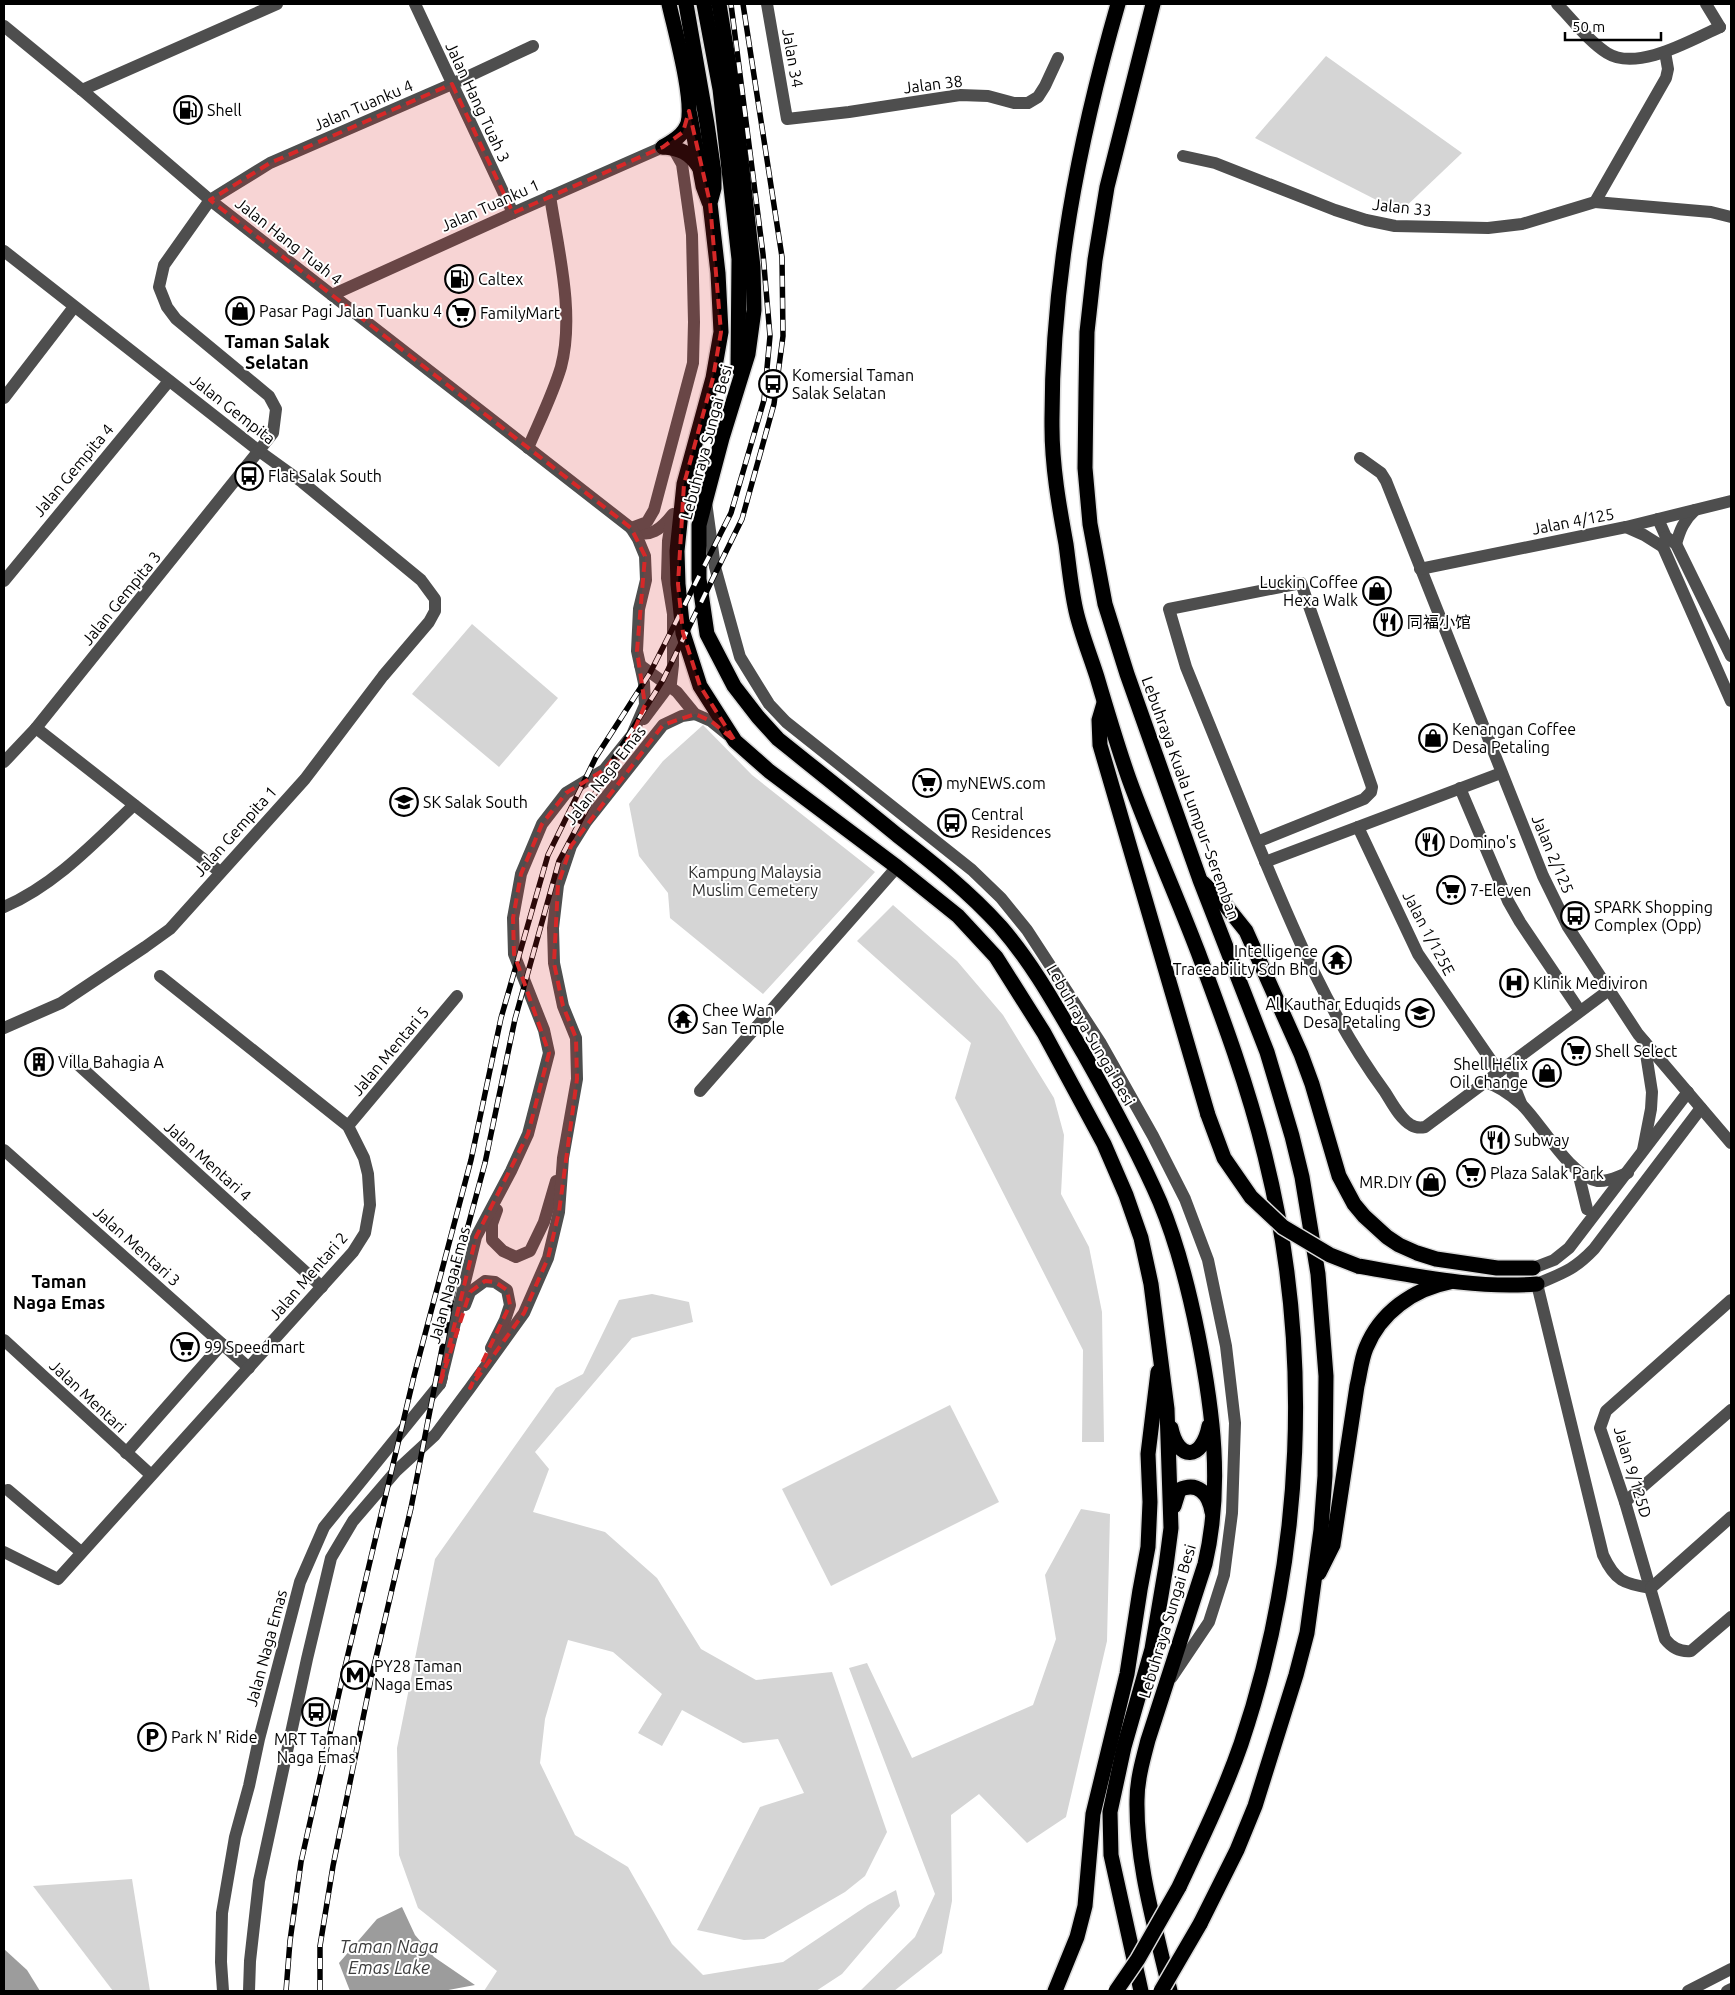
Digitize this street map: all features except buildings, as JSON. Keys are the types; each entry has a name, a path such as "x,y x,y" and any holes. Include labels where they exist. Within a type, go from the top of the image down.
{"highway":[{"path":"669,4 686,83 689,111 700,169 710,203"},
{"name":"Lebuhraya Sungai Besi","path":"686,4 714,172 714,188 710,203 718,273 721,332 713,378 684,484 677,551 683,633 700,686 735,741 769,771 897,867 958,916 996,957 1044,1033 1104,1144 1126,1195 1141,1238 1151,1284 1167,1409 1171,1528 1152,1648 1124,1747 1110,1812 1111,1855 1141,1991"},
{"path":"704,4 720,89 739,259 738,390"},
{"name":"Lebuhraya Sungai Besi","path":"719,4 733,89 753,267 754,310 748,354 700,525 698,579 707,634 734,686 778,739 953,879 1001,927 1046,986 1111,1102 1161,1204 1188,1285 1204,1365 1211,1418 1216,1465 1214,1518 1203,1572 1164,1688 1146,1749 1137,1798 1138,1834 1143,1870 1170,1991"},
{"path":"1116,1991 1138,1959 1178,1887 1222,1794 1240,1747 1269,1646 1280,1590 1289,1532 1294,1471 1295,1412 1293,1353 1283,1245 1265,1156 1237,1060 1204,967 1129,778 1104,702 1077,612 1061,515 1052,425 1056,314 1064,242 1076,167 1094,91 1118,4"},
{"name":"Lebuhraya Kuala Lumpur–Seremban","path":"1153,4 1106,187 1095,260 1088,332 1084,468 1090,524 1105,604 1142,719 1200,880 1267,1052 1292,1136 1310,1222 1318,1274 1326,1415 1325,1476 1321,1530 1307,1633 1267,1771 1238,1850 1200,1924 1161,1991"},
{"path":"689,111 688,124 668,148 684,152 693,158 700,169"},
{"path":"1104,702 1099,720 1100,745 1208,1115 1224,1158 1251,1197 1283,1228 1330,1255 1358,1266 1450,1282 1514,1286 1536,1284"},
{"path":"1200,880 1222,900 1246,931 1301,1054 1312,1084 1339,1176 1354,1204 1364,1216 1399,1245 1423,1255 1497,1268 1533,1268"},
{"path":"1315,1578 1333,1545 1360,1372 1369,1340 1382,1320 1405,1300 1426,1288 1450,1282"},
{"path":"1055,1991 1077,1937 1085,1906 1094,1814 1127,1674 1148,1547 1150,1502 1148,1454 1160,1354"},
{"path":"1167,1409 1176,1443 1188,1452 1197,1451 1204,1445 1211,1418"},
{"path":"1171,1528 1174,1500 1179,1490 1188,1485 1195,1487 1206,1497 1214,1518"}],"street":[{"path":"82,90 276,4"},
{"name":"Jalan Hang Tuah 3","path":"415,4 513,213"},
{"name":"Jalan 34","path":"767,4 787,119"},
{"path":"1557,4 1601,48 1618,58 1630,59 1665,52 1726,28 1706,4"},
{"name":"Jalan Hang Tuah 4","path":"4,26 210,200 631,528"},
{"name":"Jalan Tuanku 4","path":"210,200 270,163 452,84 533,46"},
{"path":"1595,202 1668,75 1665,52"},
{"name":"Jalan 38","path":"787,119 960,96 988,96 1014,103 1028,103 1038,97 1058,58"},
{"path":"631,528 647,522 654,510 693,363 692,235 682,164 668,148"},
{"name":"Jalan Tuanku 1","path":"332,295 550,196 668,148"},
{"name":"Jalan 33","path":"1183,156 1215,164 1335,210 1366,220 1395,226 1488,228 1522,224 1595,202 1711,212 1731,217"},
{"path":"528,448 561,367 566,333 563,282 550,196"},
{"name":"Jalan Gempita 3","path":"4,762 36,728 273,433 276,409 270,396 176,319 166,307 159,287 164,265 210,200"},
{"name":"Jalan Gempita","path":"4,251 259,451 302,482 421,580 435,599"},
{"path":"4,398 74,307"},
{"name":"Jalan Gempita 4","path":"4,581 169,380"},
{"name":"Jalan 2/125","path":"1360,458 1381,472 1386,481 1543,876 1568,927 1644,1041 1731,1143"},
{"path":"632,735 671,682 673,614 667,578 668,541 673,514 684,484"},
{"path":"706,500 715,567 740,657 768,704 786,722 972,870 1001,898 1027,930 1100,1042 1153,1136 1185,1199 1208,1260 1226,1346 1235,1423 1232,1513 1224,1575 1209,1622 1164,1688"},
{"name":"Jalan 4/125","path":"1420,569 1626,527 1731,501"},
{"path":"1668,542 1687,517 1695,510"},
{"path":"631,528 640,534 653,532 664,526 673,514"},
{"path":"1658,519 1731,702"},
{"path":"1626,527 1668,542 1731,656"},
{"name":"Jalan Naga Emas","path":"440,1384 476,1237 528,1134 549,1052 544,1030 514,954 513,918 521,874 542,824 566,793 604,770 632,735 645,706 644,684 637,651 639,609 646,580 645,556 631,528"},
{"path":"1257,842 1364,799 1371,792 1372,787 1301,583 1169,610 1186,667 1265,862 1286,913 1331,1009 1378,1083 1408,1123 1416,1128 1425,1127 1609,990"},
{"name":"Jalan Gempita 1","path":"4,1028 61,1003 170,929 305,779 383,676 429,622 435,611 435,599"},
{"path":"640,665 668,686 695,714 711,721 735,741"},
{"name":"Jalan Naga Emas","path":"249,1991 250,1961 259,1881 296,1708 331,1558 353,1521 396,1471 435,1436 470,1388 524,1313 548,1258 559,1212 563,1158 577,1079 576,1038 563,1006 554,963 553,928 558,885 571,846 586,822 663,725 682,716 695,714"},
{"path":"36,728 220,872"},
{"path":"1265,862 1502,773"},
{"path":"1460,788 1508,901 1580,1011"},
{"path":"4,907 26,897 84,854 134,805"},
{"name":"Jalan 1/125E","path":"1358,827 1418,954 1499,1072"},
{"path":"700,1091 897,867"},
{"name":"Jalan Mentari 2","path":"4,1552 58,1578 322,1287 353,1252 365,1233 369,1211 368,1174 364,1158 348,1126 160,976"},
{"name":"Jalan Mentari 5","path":"348,1126 457,996"},
{"path":"1642,1153 1651,1109 1652,1092 1644,1041"},
{"name":"Jalan Mentari 4","path":"72,1058 322,1287"},
{"path":"1513,1062 1514,1086 1521,1103"},
{"path":"1485,1082 1495,1085 1521,1103 1578,1172 1587,1209"},
{"path":"1533,1268 1554,1260 1570,1248 1688,1092"},
{"path":"1701,1108 1600,1241 1580,1264 1536,1284 1603,1555 1615,1576 1623,1582 1651,1588 1731,1517"},
{"name":"Jalan Mentari 3","path":"4,1150 249,1368"},
{"name":"Jalan Naga Emas","path":"511,1171 492,1224 492,1240 503,1251 516,1257 530,1251 534,1244 544,1222 563,1158"},
{"path":"1578,1172 1600,1181 1610,1180 1628,1173"},
{"name":"Jalan Naga Emas","path":"223,1991 221,1962 222,1913 235,1837 300,1582 324,1526 440,1384 470,1292 485,1281 495,1282 507,1290 510,1305 505,1320 470,1388"},
{"name":"Jalan 9/125D","path":"1731,1300 1606,1411 1600,1428 1625,1502 1665,1639 1678,1650 1691,1651 1731,1617"},
{"name":"Jalan Mentari","path":"4,1340 151,1475"},
{"path":"126,1453 222,1344"},
{"path":"1625,1502 1731,1410"},
{"path":"8,1490 82,1552"},
{"path":"1688,1991 1731,1969"},
{"path":"1727,1991 1731,1989"}],"highlighted area":[{"path":"452,84 513,213 663,147 683,132 689,111 710,203 721,332 713,378 684,484 678,584 683,633 700,686 735,741 711,721 695,714 663,725 571,846 558,885 554,963 563,1006 576,1038 577,1079 559,1212 548,1258 524,1313 470,1388 510,1305 507,1290 495,1282 485,1281 470,1292 440,1384 476,1237 528,1134 549,1053 514,954 513,918 521,874 542,824 566,793 604,770 632,735 645,705 637,651 645,556 631,528 210,200 270,163"}],"green space":[{"path":"1326,56 1462,153 1400,212 1255,138"},
{"path":"472,624 558,698 499,767 412,694"},
{"name":"Kampung Malaysia Muslim Cemetery","path":"703,725 752,775 875,872 763,994 670,918 668,893 639,856 629,804 663,761"},
{"path":"893,905 957,961 1003,1015 1054,1098 1064,1135 1061,1194 1089,1247 1102,1312 1104,1442 1082,1442 1083,1350 955,1098 971,1043 857,941"},
{"path":"652,1294 689,1302 693,1322 632,1338 535,1452 549,1469 533,1512 605,1532 657,1578 701,1649 756,1680 832,1672 887,1832 865,1876 845,1892 764,1939 744,1940 697,1930 760,1807 804,1793 778,1739 743,1743 682,1710 662,1746 638,1733 662,1694 613,1652 568,1640 545,1719 540,1763 575,1835 628,1867 672,1944 703,1975 783,1962 868,1905 896,1890 900,1906 842,1974 816,1991 484,1991 497,1971 418,1908 399,1855 397,1748 435,1559 556,1388 583,1374 619,1300"},
{"path":"950,1405 999,1502 831,1586 782,1489"},
{"path":"1081,1509 1110,1514 1107,1641 1066,1817 1027,1843 979,1794 951,1815 952,1901 942,1953 894,1991 860,1991 915,1937 935,1894 849,1668 867,1663 912,1758 1033,1705 1056,1639 1045,1575"},
{"path":"132,1879 150,1991 113,1991 33,1886"}],"water":[{"name":"Taman Naga Emas Lake","path":"402,1907 415,1935 434,1957 475,1985 443,1991 350,1991 339,1963 377,1919"},
{"path":"4,1949 27,1970 40,1991 4,1991"}],"railway":[{"path":"286,1991 290,1941 301,1862 344,1671 414,1376 471,1160 501,1018 548,855 596,757 650,673 731,513 764,400 770,336 763,254 731,4"},
{"path":"320,1991 320,1946 333,1866 371,1679 411,1508 460,1256 485,1163 515,1019 559,861 610,765 663,680 742,519 774,404 783,336 782,257 743,4"}],"place":[{"name":"Shell","path":"188,110"},
{"name":"Caltex","path":"459,279"},
{"name":"Pasar Pagi Jalan Tuanku 4","path":"240,311"},
{"name":"FamilyMart","path":"461,313"},
{"name":"Komersial Taman Salak Selatan","path":"773,384"},
{"name":"Flat Salak South","path":"249,476"},
{"name":"Luckin Coffee Hexa Walk","path":"1377,591"},
{"name":"同福小馆","path":"1388,622"},
{"name":"Kenangan Coffee Desa Petaling","path":"1433,738"},
{"name":"myNEWS.com","path":"927,783"},
{"name":"SK Salak South","path":"404,802"},
{"name":"Central Residences","path":"952,823"},
{"name":"Domino's","path":"1430,842"},
{"name":"7-Eleven","path":"1451,890"},
{"name":"SPARK Shopping Complex (Opp)","path":"1575,916"},
{"name":"Intelligence Traceability Sdn Bhd","path":"1337,960"},
{"name":"Klinik Mediviron","path":"1514,983"},
{"name":"Al Kauthar Eduqids Desa Petaling","path":"1420,1013"},
{"name":"Chee Wan San Temple","path":"683,1019"},
{"name":"Shell Select","path":"1576,1051"},
{"name":"Villa Bahagia A","path":"39,1062"},
{"name":"Shell Helix Oil Change","path":"1547,1073"},
{"name":"Subway","path":"1495,1140"},
{"name":"Plaza Salak Park","path":"1471,1173"},
{"name":"MR.DIY","path":"1431,1182"},
{"name":"99 Speedmart","path":"185,1347"},
{"name":"PY28 Taman Naga Emas","path":"355,1675"},
{"name":"MRT Taman Naga Emas","path":"316,1712"},
{"name":"Park N' Ride","path":"152,1737"}],"district":[{"name":"Taman Salak Selatan","path":"277,351"},
{"name":"Taman Naga Emas","path":"59,1291"}]}
